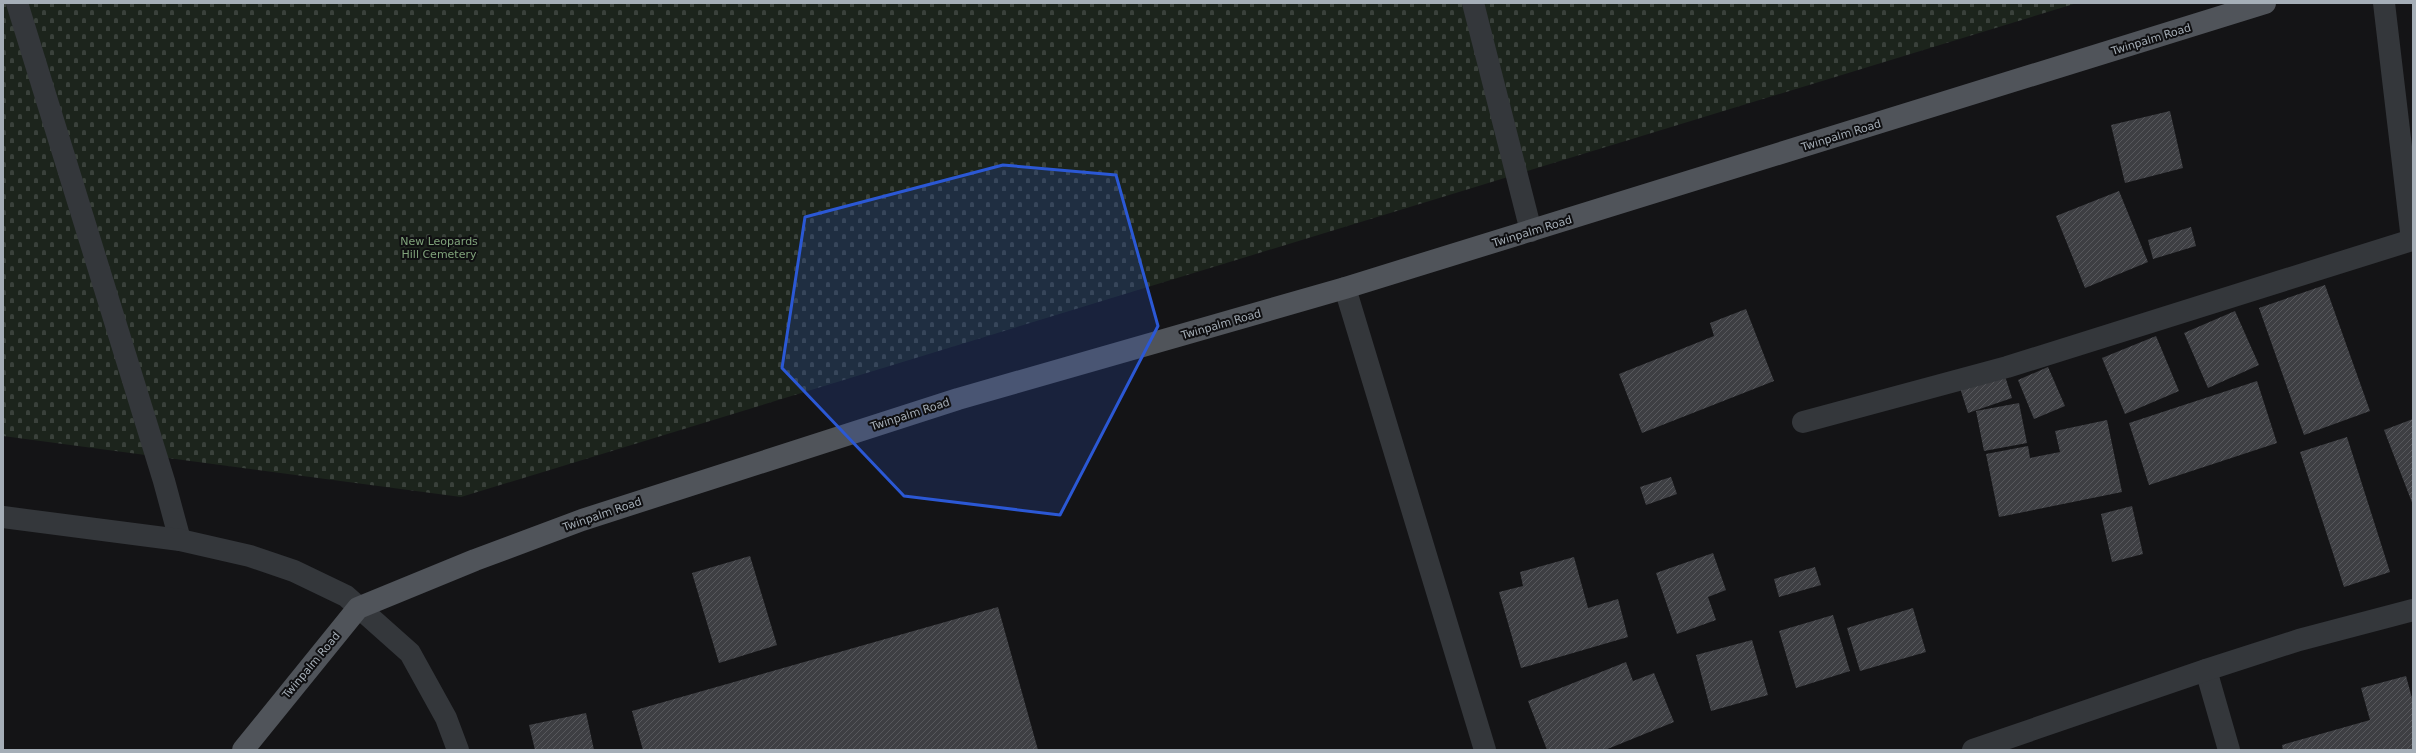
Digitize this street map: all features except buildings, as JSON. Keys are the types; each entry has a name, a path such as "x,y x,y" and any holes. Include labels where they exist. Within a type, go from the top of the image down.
{"main road":[{"name":"Twinpalm Road","path":"243,750 358,608 475,560 590,518 958,399 1345,288 2266,3"}],"street":[{"path":"17,3 162,473 180,540"},
{"path":"1473,3 1531,231"},
{"path":"1803,422 2007,367 2412,240 2384,3"},
{"path":"1345,288 1485,750"},
{"path":"3,518 180,540 250,556 294,571 346,596 410,653 446,718 458,750"},
{"path":"1974,750 2206,670 2299,640 2413,610"},
{"path":"2206,670 2229,750"}],"highlighted area":[{"path":"1003,165 1116,175 1158,326 1060,515 904,496 782,368 805,217"}],"green space":[{"name":"New Leopards Hill Cemetery","path":"3,3 2077,3 461,497 3,436"}]}
